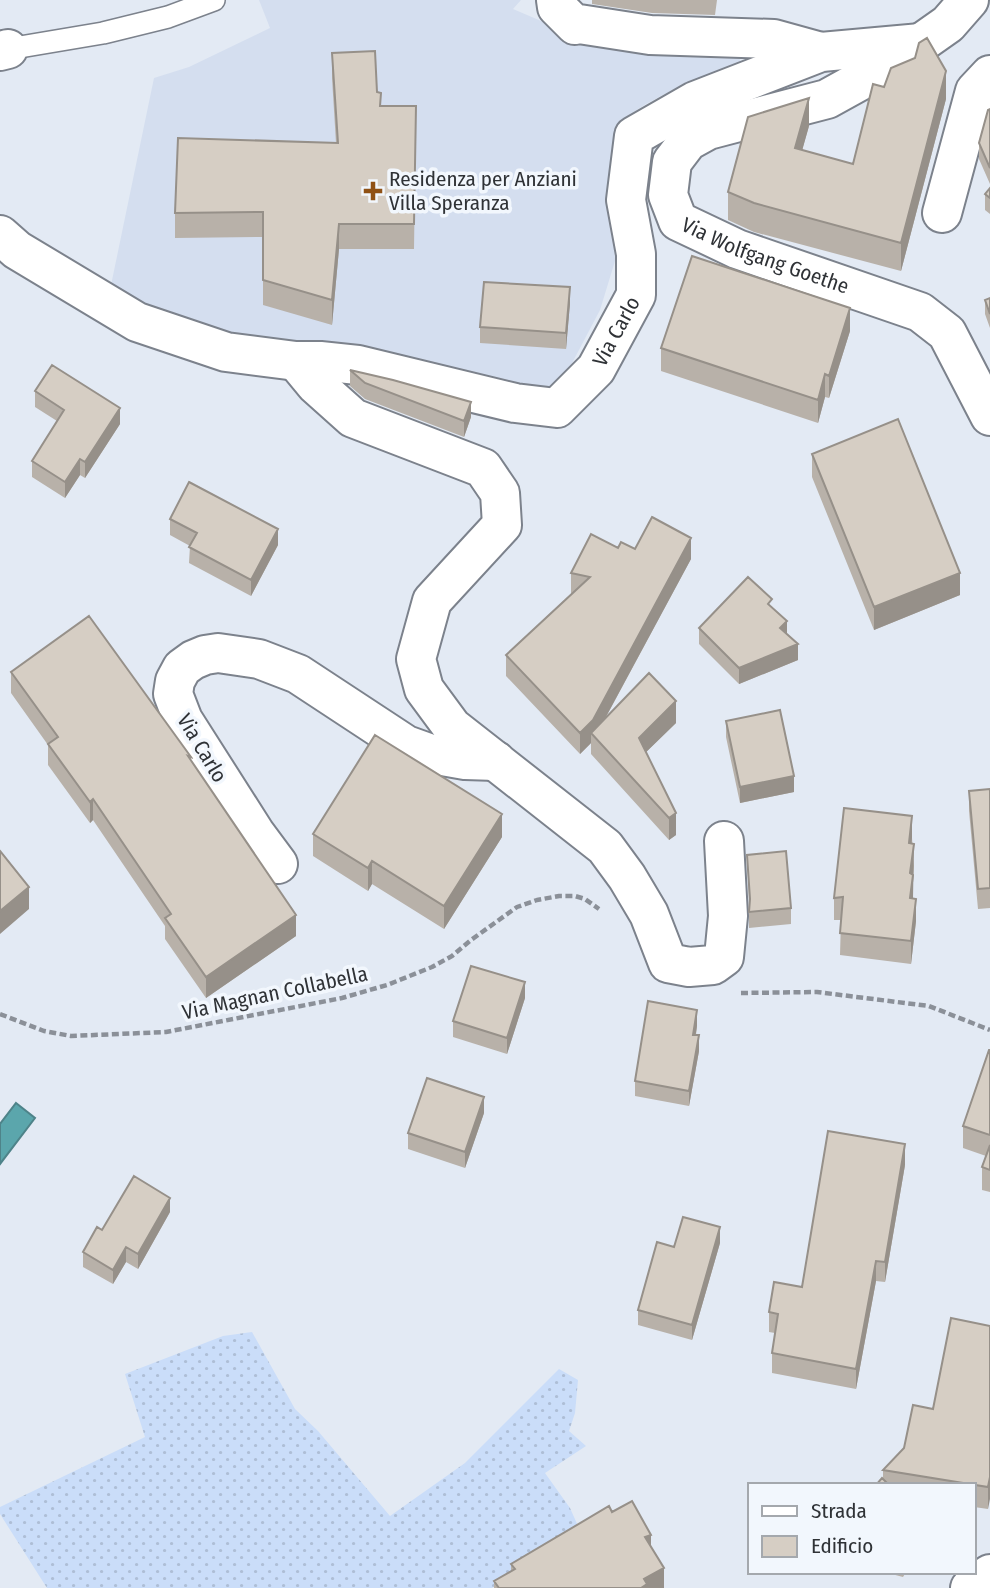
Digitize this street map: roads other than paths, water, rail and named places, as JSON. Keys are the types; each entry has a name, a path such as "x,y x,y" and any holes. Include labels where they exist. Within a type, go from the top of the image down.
{"street":[{"name":"Via Carlo","path":"556,0 557,6 575,25 650,35 774,39 821,52"},
{"name":"Via Wolfgang Goethe","path":"969,0 948,24 922,43 894,62 827,99 708,130 688,141 672,162 668,195 678,221 737,248 920,312 947,333 990,416"},
{"name":"Via Carlo","path":"0,235 17,250 136,323 226,352 358,365 515,403 557,408 596,369 636,295 636,254 626,201 634,136 695,101 821,52 922,43"},
{"path":"942,213 975,90 990,75"},
{"path":"296,361 315,384 353,418 482,468 500,493 502,525 432,601 416,659 424,689 453,727 605,847 628,877 649,914 668,963 689,967 713,965 724,957 728,916 724,841"},
{"name":"Via Carlo","path":"278,864 255,833 183,720 173,694 175,681 182,668 193,660 218,653 259,659 298,674 406,745 431,754 465,760 496,761"},
{"path":"970,1588 990,1574"}],"lane":[{"path":"4,50 103,33 168,17 214,0"}],"place":[{"name":"Residenza per Anziani Villa Speranza","path":"373,191"}]}
